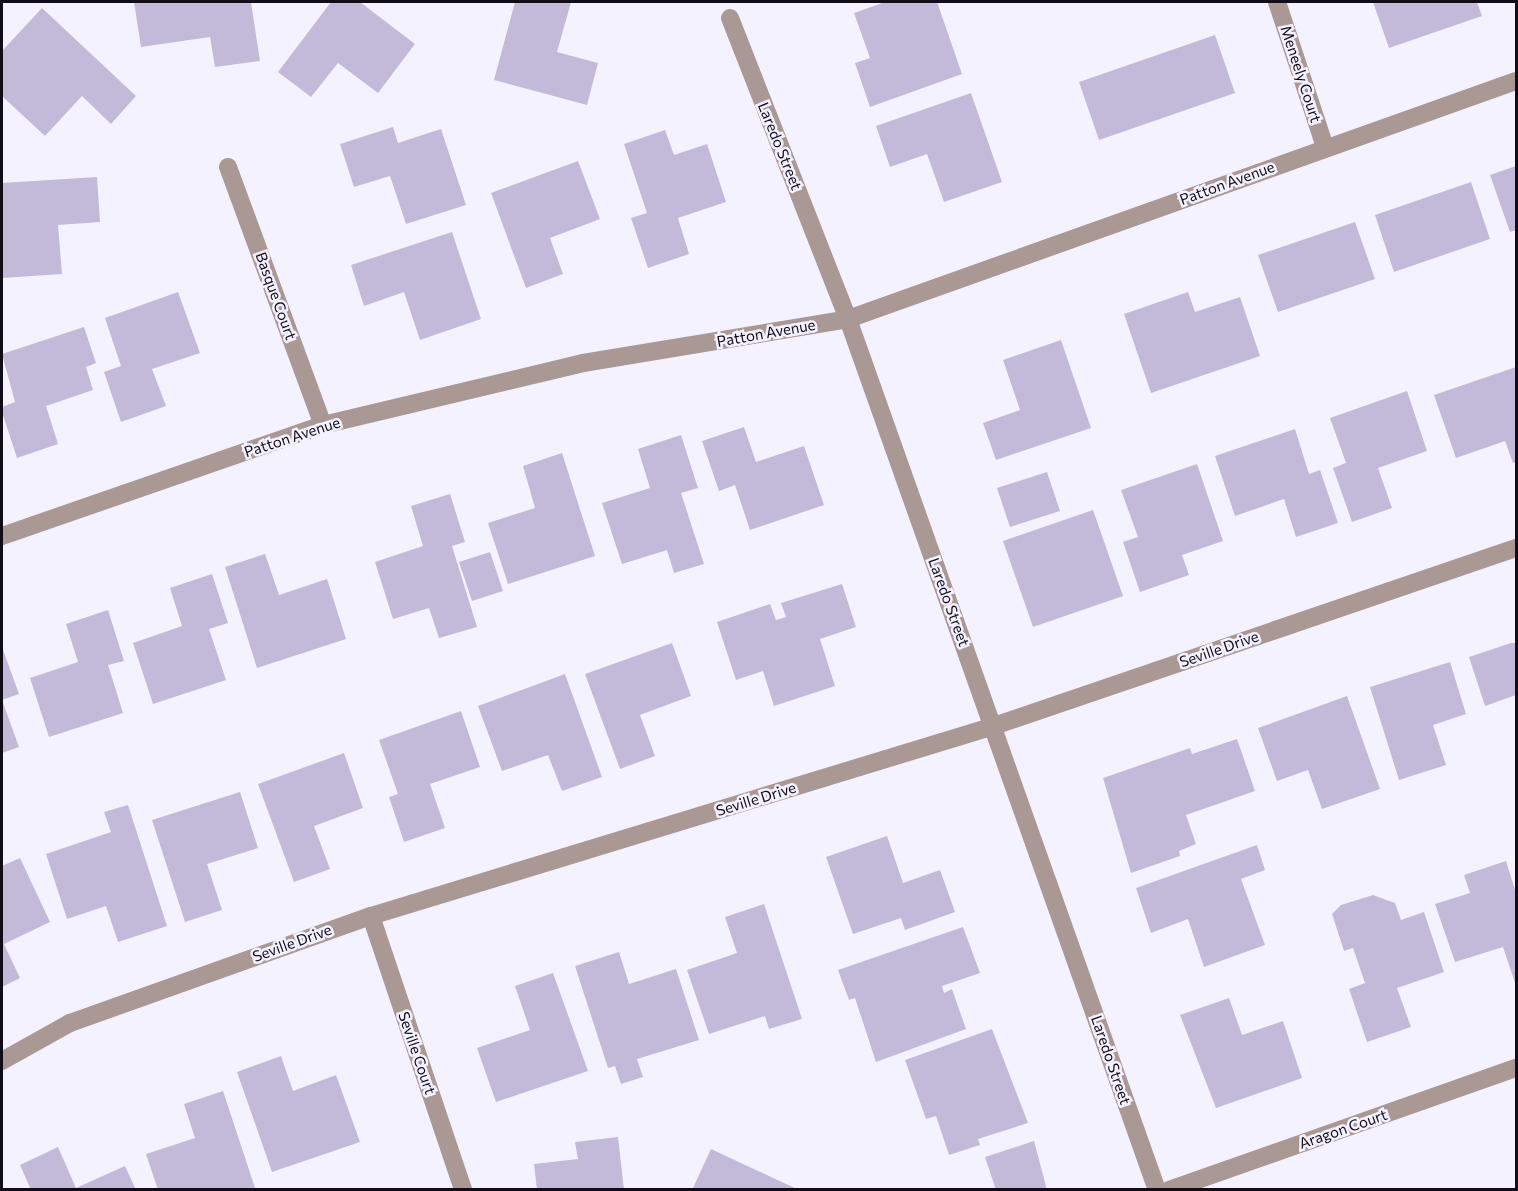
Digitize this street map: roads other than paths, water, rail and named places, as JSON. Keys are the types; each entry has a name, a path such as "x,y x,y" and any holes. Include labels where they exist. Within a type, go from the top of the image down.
{"street":[{"name":"Meneely Court","path":"1277,2 1325,147"},
{"name":"Laredo Street","path":"730,18 848,319 1157,1190"},
{"name":"Patton Avenue","path":"2,536 323,425 583,363 848,319 1325,147 1516,81"},
{"name":"Basque Court","path":"228,167 323,425"},
{"name":"Seville Drive","path":"2,1061 70,1023 370,916 994,726 1516,548"},
{"name":"Seville Court","path":"370,916 463,1190"},
{"name":"Aragon Court","path":"1169,1190 1516,1068"}]}
